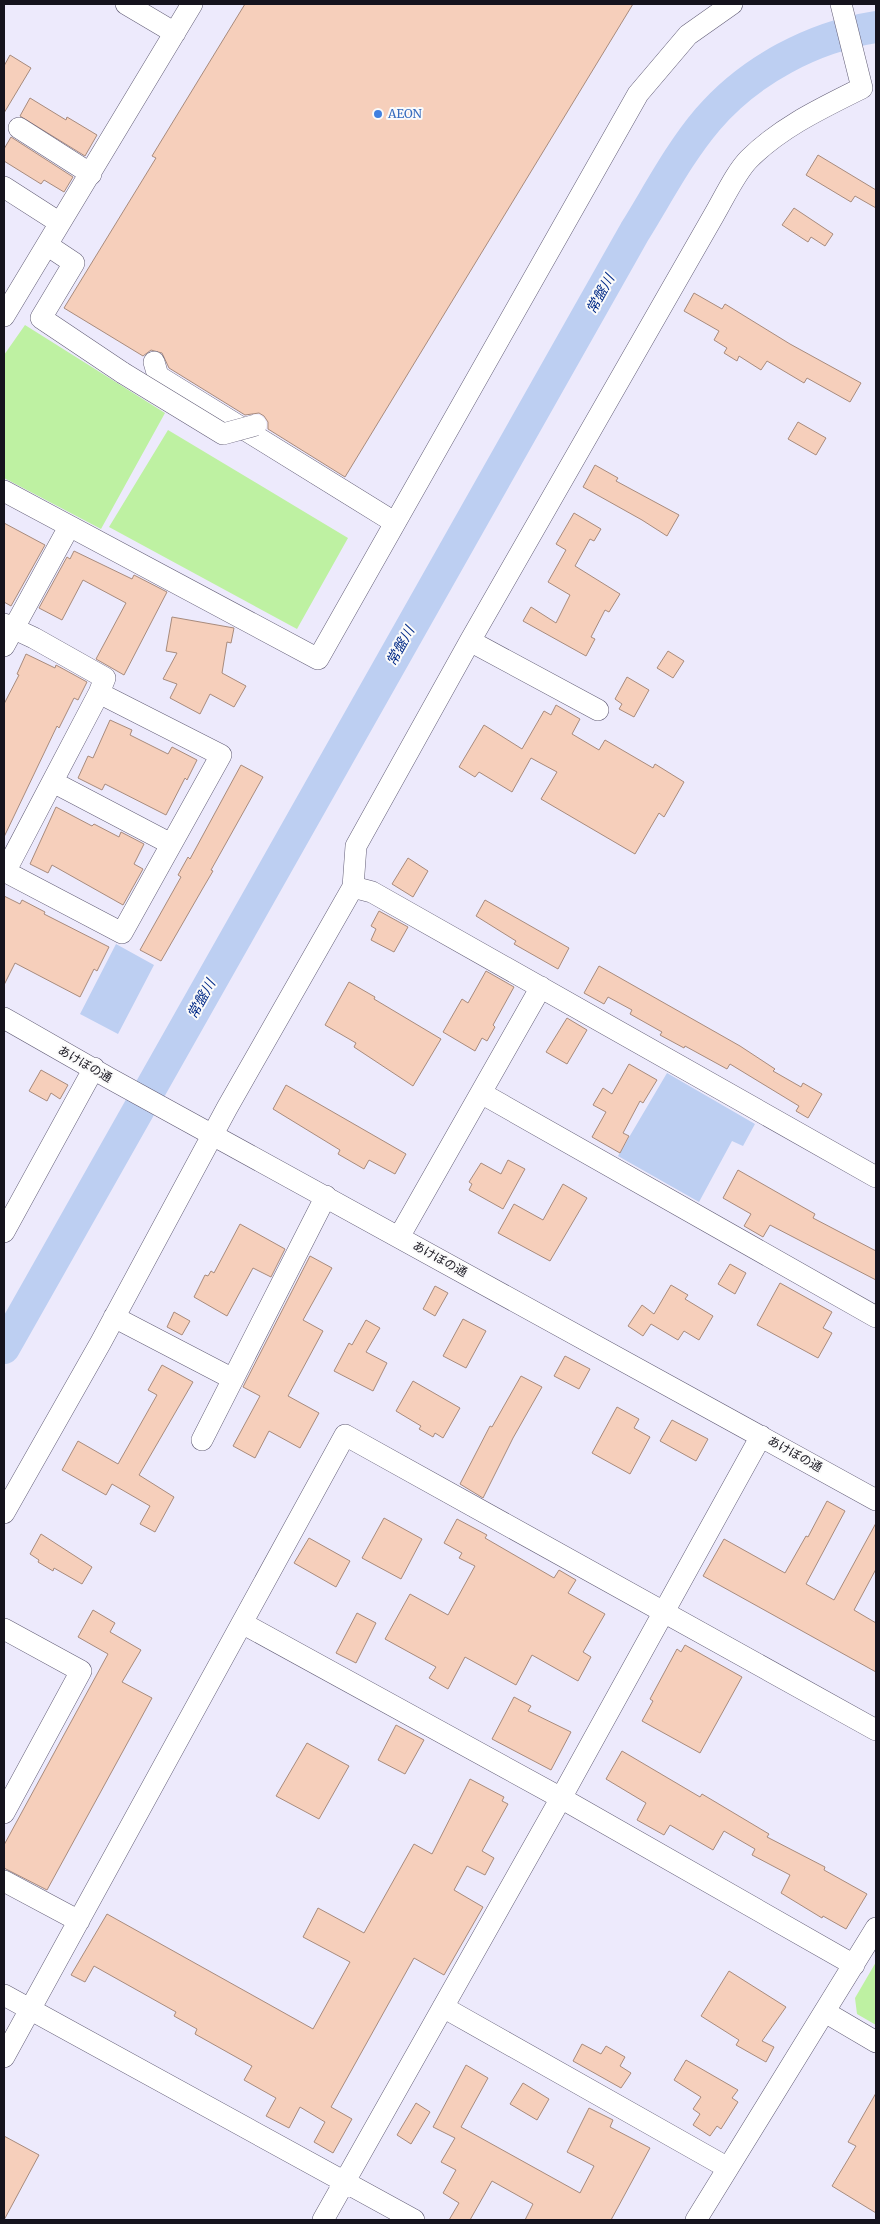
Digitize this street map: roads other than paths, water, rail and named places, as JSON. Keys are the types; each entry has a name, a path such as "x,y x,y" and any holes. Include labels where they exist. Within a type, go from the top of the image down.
{"street":[{"path":"126,4 175,33"},
{"path":"4,316 192,4"},
{"path":"4,491 318,659 638,94 688,35 732,4"},
{"path":"4,1513 114,1317 213,1134 353,887 356,846 470,641 714,215 748,160 781,132 866,81 840,4"},
{"path":"18,128 90,174"},
{"path":"4,187 60,223"},
{"path":"47,245 74,263 41,318 122,373 223,434 256,425"},
{"path":"154,362 158,376 394,522"},
{"path":"69,527 7,633 34,638 105,678 53,782 5,871 122,933 221,756 99,693"},
{"path":"470,641 598,710"},
{"path":"53,782 171,844"},
{"path":"353,887 372,892 876,1177"},
{"path":"399,1237 541,987"},
{"name":"あけぼの通","path":"4,1018 876,1500"},
{"path":"4,1232 102,1073"},
{"path":"480,1093 876,1317"},
{"path":"202,1440 326,1196"},
{"path":"114,1317 233,1379"},
{"path":"4,2057 345,1435 876,1730"},
{"path":"323,2220 561,1798 761,1436"},
{"path":"242,1623 561,1798 854,1965"},
{"path":"4,1629 81,1671 4,1813"},
{"path":"4,1881 79,1922"},
{"path":"696,2220 876,1928"},
{"path":"4,1994 414,2220"},
{"path":"443,2007 728,2168"},
{"path":"825,2012 876,2042"}],"water":[{"path":"116,944 154,965 118,1034 80,1014"},
{"path":"667,1073 755,1124 743,1146 732,1141 699,1202 618,1156"}],"waterway":[{"name":"常盤川","path":"4,1348 635,231 678,160 697,132 725,101 763,71 784,58 829,39 876,27"}],"place":[{"name":"AEON","path":"378,114"}]}
